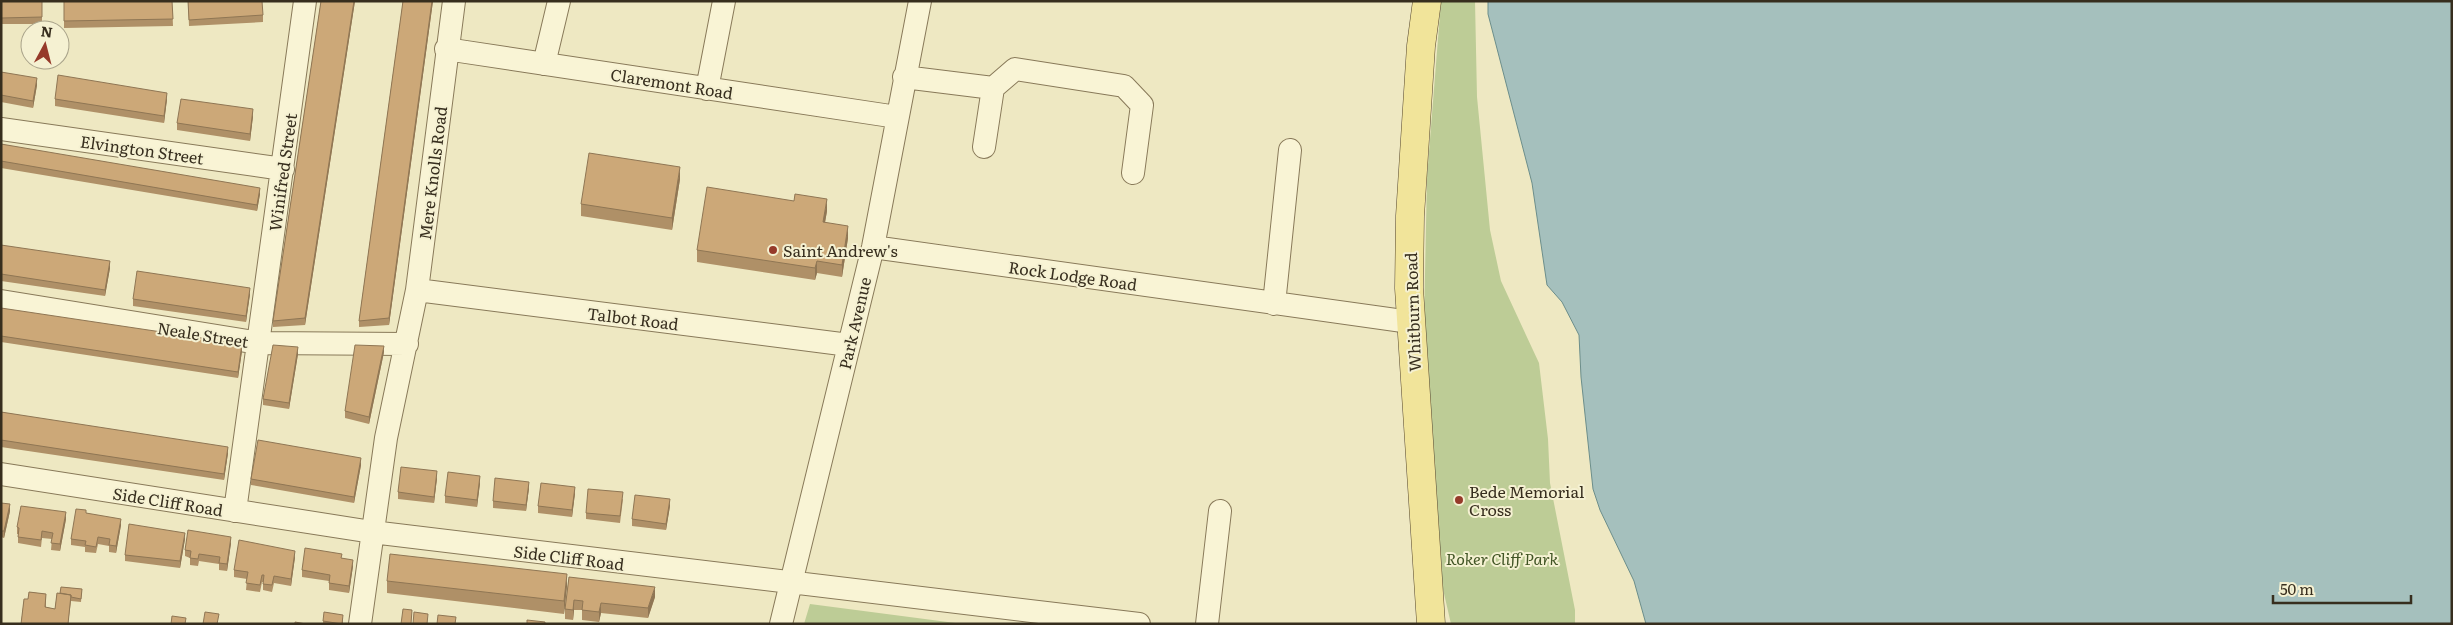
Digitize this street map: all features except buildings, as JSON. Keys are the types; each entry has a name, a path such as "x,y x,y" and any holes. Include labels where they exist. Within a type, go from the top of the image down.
{"main road":[{"name":"Whitburn Road","path":"1427,1 1421,46 1410,216 1410,322 1431,624"}],"street":[{"name":"Winifred Street","path":"235,511 305,1"},
{"name":"Mere Knolls Road","path":"372,532 386,438 417,290 446,49 454,1"},
{"path":"544,64 559,1"},
{"path":"707,89 724,1"},
{"name":"Park Avenue","path":"781,624 793,584 872,247 920,1"},
{"name":"Claremont Road","path":"446,49 897,117"},
{"path":"984,147 993,88 1015,69 1124,86 1142,105 1133,173"},
{"path":"904,77 993,88"},
{"name":"Elvington Street","path":"1,129 283,169"},
{"path":"1274,304 1290,150"},
{"name":"Rock Lodge Road","path":"872,247 1410,322"},
{"name":"Talbot Road","path":"417,290 849,345"},
{"name":"Neale Street","path":"1,301 259,343 407,344"},
{"name":"Side Cliff Road","path":"1,474 372,532 1139,624"},
{"path":"1207,624 1220,511"},
{"path":"360,624 372,532"}],"green space":[{"name":"Roker Cliff Park","path":"1441,1 1475,1 1477,97 1490,230 1501,281 1539,363 1548,439 1550,483 1575,610 1575,624 1451,624 1440,576 1424,323 1427,177"},
{"path":"810,604 963,624 804,624"}],"water":[{"path":"1488,1 2452,1 2452,624 1646,624 1634,581 1600,510 1593,489 1581,377 1579,335 1562,302 1547,285 1532,183 1488,14"}],"place":[{"name":"Saint Andrew's","path":"773,250"},
{"name":"Bede Memorial Cross","path":"1459,500"}]}
